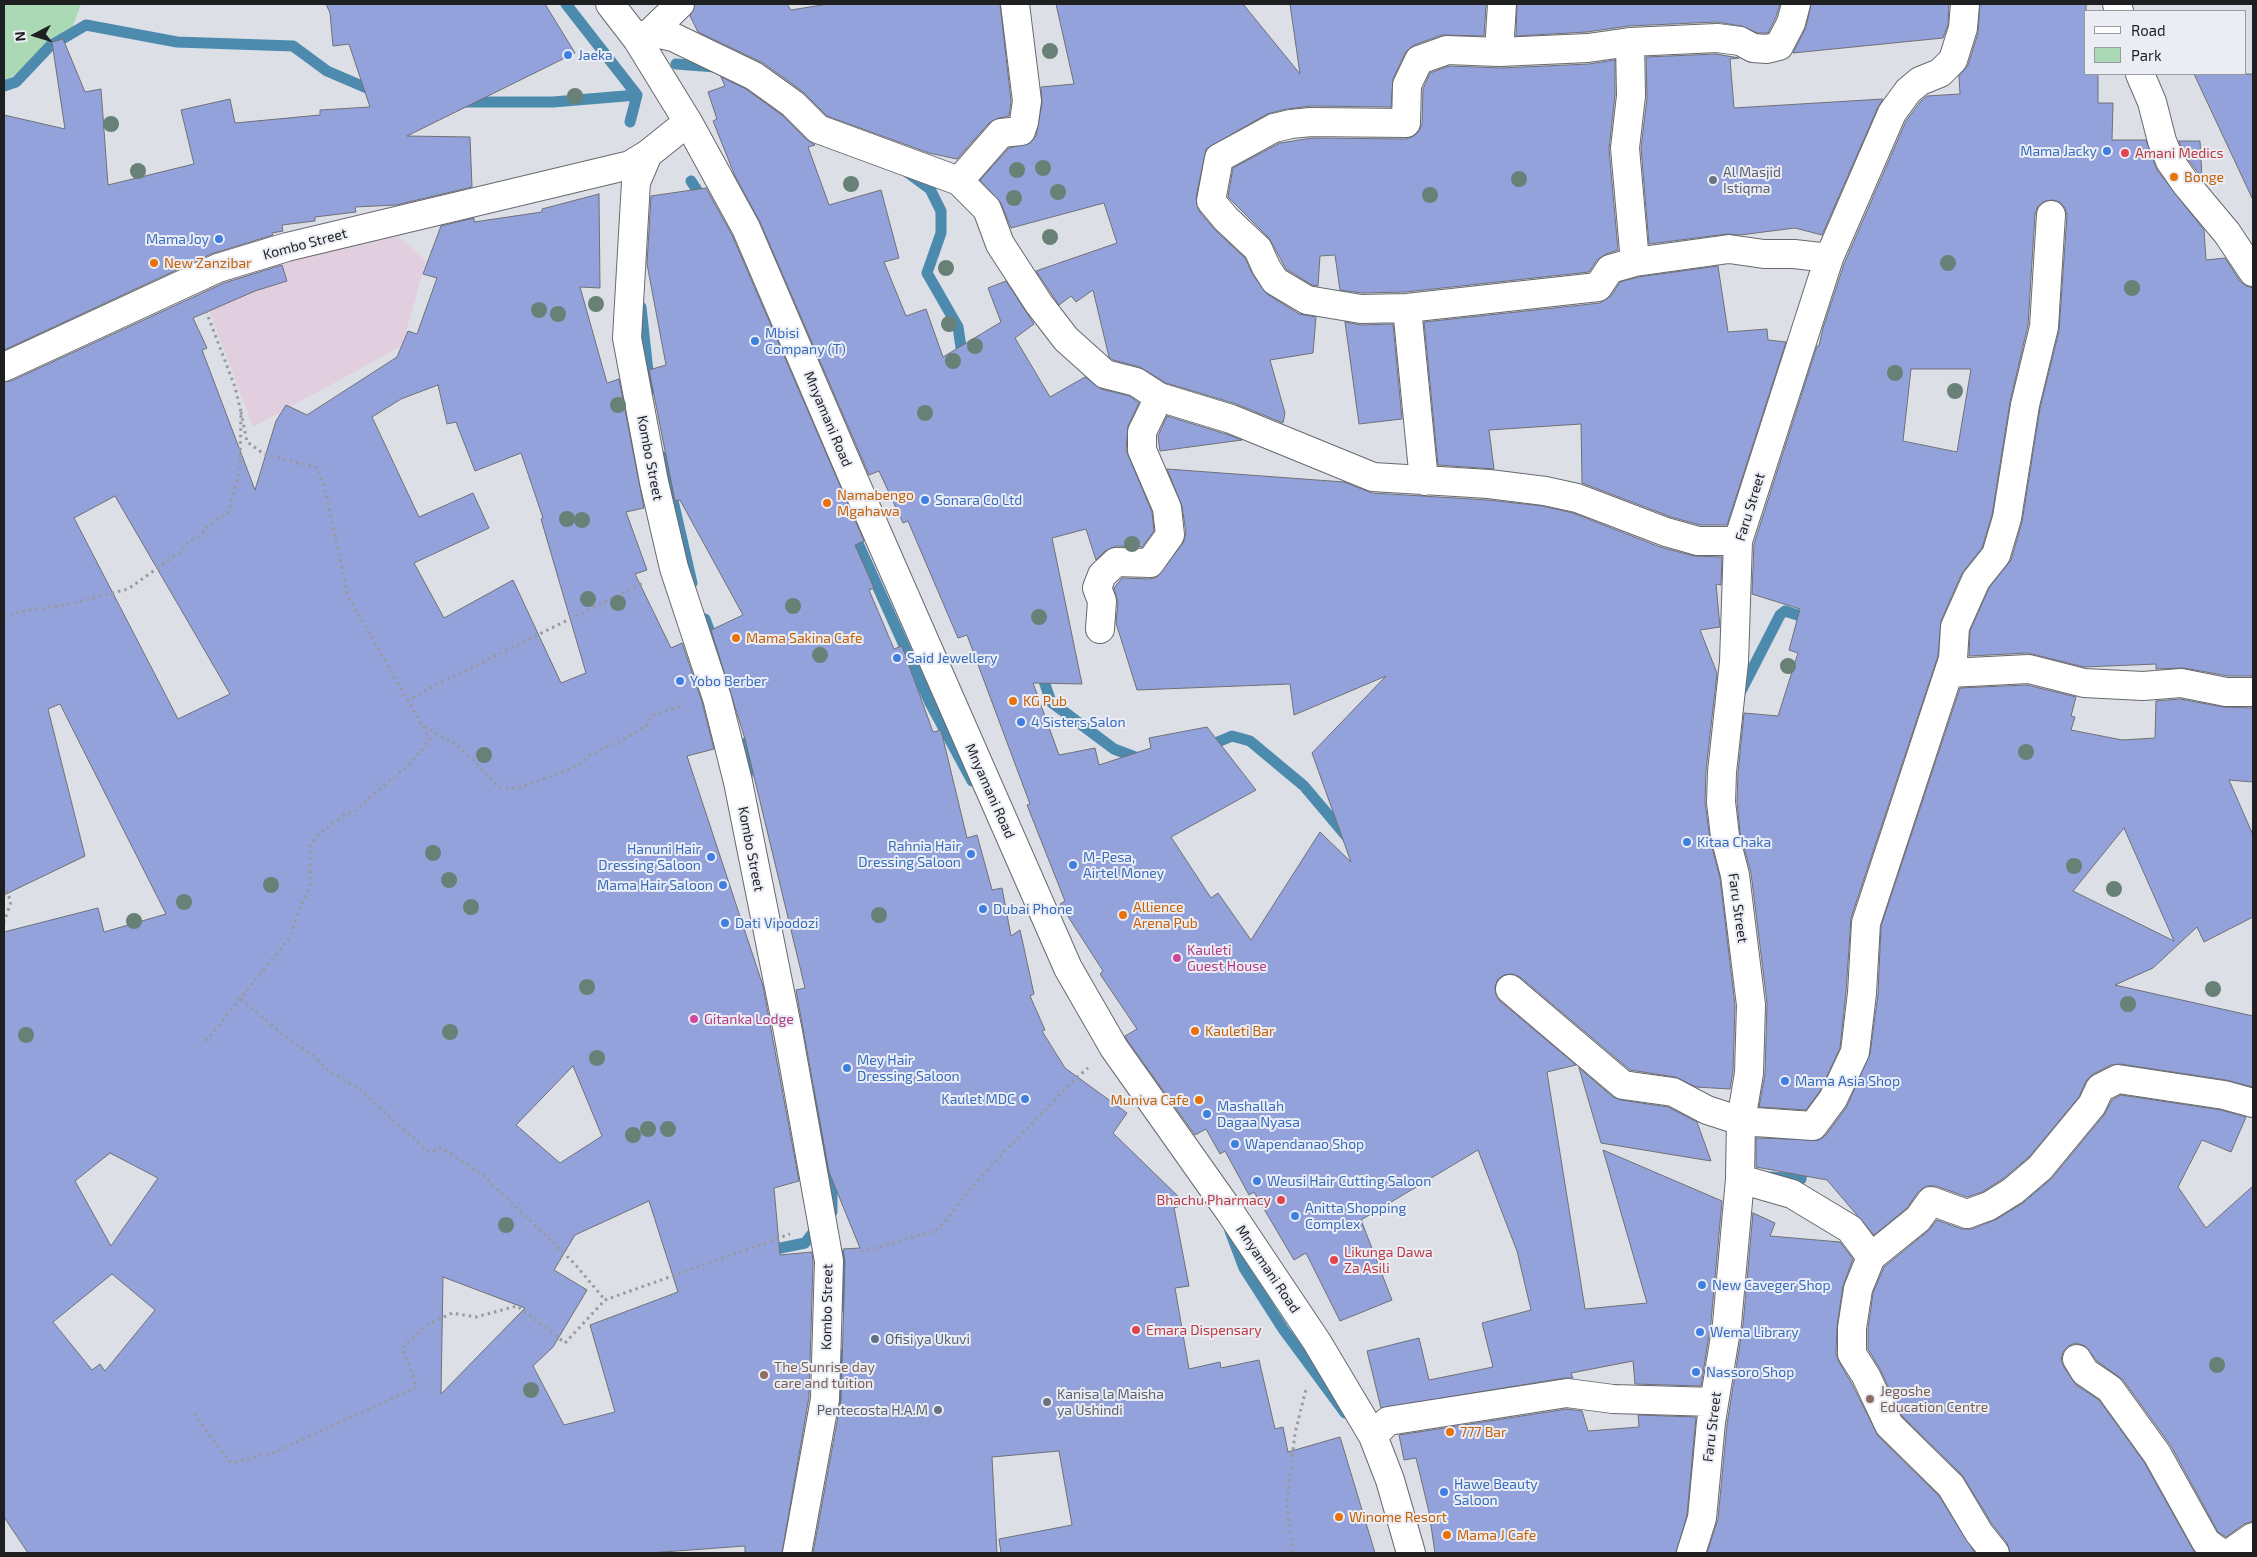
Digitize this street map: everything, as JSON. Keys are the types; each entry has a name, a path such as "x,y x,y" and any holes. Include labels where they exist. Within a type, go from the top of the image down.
{"street":[{"name":"Mnyamani Road","path":"610,4 644,36 746,228 1068,968 1114,1048 1230,1212 1317,1342 1373,1436 1390,1480 1411,1553"},
{"path":"644,36 680,4"},
{"path":"959,181 1001,134 1021,130 1024,122 1027,101 1015,4"},
{"path":"1499,52 1502,4"},
{"path":"1796,4 1791,23 1778,46 1767,49 1753,48 1740,41 1717,38 1630,42 1588,48 1499,52 1447,50 1419,60 1407,85 1406,123 1311,122 1274,128 1219,158 1211,201 1226,219 1258,249 1266,267 1276,281 1307,300 1360,309 1407,308 1598,287 1610,269 1635,262 1729,249 1764,254 1794,254 1829,258"},
{"name":"Faru Street","path":"1691,1553 1702,1518 1714,1402 1727,1324 1740,1179 1741,1121 1749,1073 1751,1005 1735,874 1725,836 1721,802 1722,772 1734,662 1738,542 1829,258 1892,113 1908,91 1920,81 1940,73 1953,60 1963,28 1965,4"},
{"path":"644,36 673,37 754,76 793,104 818,129 959,181 986,209 1000,244 1039,304 1066,339 1105,374 1136,382 1159,397 1231,419 1373,477 1489,484 1545,491 1576,498 1698,541 1738,542"},
{"path":"1630,42 1631,96 1625,148 1635,262"},
{"path":"2140,75 2152,102 2162,141 2170,161 2227,233 2253,272"},
{"name":"Kombo Street","path":"4,367 218,268 287,248 630,165 648,154 688,122"},
{"name":"Kombo Street","path":"648,154 636,182 627,338 654,482 674,568 717,698 738,782 788,1032 830,1261 825,1399 797,1553"},
{"path":"1510,989 1623,1085 1673,1092 1707,1110 1741,1121 1813,1126 1833,1099 1855,1052 1866,923 1949,673 1953,659 1956,627 1976,580 1996,555 2008,518 2026,405 2044,327 2051,215"},
{"path":"1407,308 1424,481"},
{"path":"1100,629 1102,602 1097,588 1102,575 1116,562 1150,562 1170,535 1167,508 1142,450 1142,432 1159,397"},
{"path":"1949,673 2029,669 2084,683 2143,686 2181,683 2226,692 2253,692"},
{"path":"1995,1553 1979,1533 1951,1486 1889,1426 1866,1376 1852,1354 1852,1328 1858,1289 1872,1257 1918,1219 1931,1201 1966,1214 1989,1206 2013,1191 2040,1168 2092,1105 2100,1088 2118,1079 2224,1095 2253,1103"},
{"path":"1740,1179 1792,1194 1850,1229 1872,1257"},
{"path":"2077,1359 2085,1372 2110,1389 2157,1454 2206,1542 2218,1551 2217,1553"},
{"path":"1373,1436 1388,1422 1567,1393 1613,1399 1714,1402"},
{"path":"2230,1553 2253,1537"}],"path":[{"path":"196,278 236,387 247,442 264,454 318,468 326,494 348,596 430,740 408,766 391,778 355,812 344,815 323,831 310,846 310,886 298,912 290,937 206,1040"},
{"path":"4,617 18,612 70,604 128,589 183,550 188,542 202,534 208,526 228,513 240,470 241,412"},
{"path":"407,701 674,568"},
{"path":"422,725 452,742 478,763 497,786 508,789 524,786 580,765 591,754 624,739 648,724 651,716 717,698"},
{"path":"4,884 11,902 4,922"},
{"path":"241,999 328,1069 360,1090 429,1152 442,1148 483,1175 574,1263 605,1300"},
{"path":"830,1261 935,1231 945,1222 966,1194 992,1165 1076,1078 1114,1048"},
{"path":"194,1414 231,1463 276,1452 417,1386 402,1348 425,1326 452,1313 476,1317 517,1306 564,1343 605,1300 793,1233 820,1214 819,1204"},
{"path":"1293,1553 1287,1504 1296,1433 1317,1342"}],"shaded area":[{"path":"397,235 426,261 402,346 253,427 201,288 354,238"}],"green space":[{"path":"4,4 81,4 72,29 4,83"}],"building":[{"path":"326,4 545,4 575,53 407,136 470,137 472,187 396,205 355,207 356,212 315,217 315,221 282,225 283,231 211,254 4,350 4,115 65,129 52,42 63,39 85,92 101,89 108,185 194,164 181,110 230,99 235,123 320,115 320,110 370,107 349,44 333,46 330,13"},
{"path":"695,4 787,4 791,10 828,4 1000,4 1011,101 1009,116 989,123 957,159 929,153 827,116 802,91 763,63 698,32 690,16"},
{"path":"1056,4 1243,4 1300,74 1290,4 1486,4 1484,36 1442,35 1414,45 1405,53 1393,79 1391,107 1311,106 1287,109 1267,114 1206,149 1196,198 1199,211 1215,230 1245,258 1253,275 1267,294 1299,314 1316,317 1313,353 1270,360 1285,413 1283,423 1236,404 1166,383 1140,367 1113,360 1109,357 1093,290 1076,302 1071,296 1059,305 1036,271 1117,243 1104,203 1011,228 1001,203 980,180 1009,148 1030,143 1036,136 1042,103 1041,87 1074,84"},
{"path":"1517,4 1780,4 1768,33 1757,33 1742,26 1716,22 1629,26 1587,32 1516,36"},
{"path":"1811,4 1949,4 1948,25 1943,38 1793,53 1806,27"},
{"path":"1980,4 2086,4 2086,10 2084,10 2084,75 2098,75 2098,103 2113,103 2112,140 2146,140 2157,170 2204,230 2206,260 2225,258 2240,281 2246,286 2253,288 2253,676 2228,676 2184,668 2156,669 2156,664 2084,667 2028,653 1969,656 1970,631 1989,588 2011,560 2022,522 2040,408 2059,331 2067,215 2065,208 2060,202 2045,201 2038,206 2035,214 2028,325 2010,402 1992,515 1982,548 1962,573 1941,621 1938,656 1851,918 1840,1048 1820,1091 1806,1110 1759,1107 1765,1074 1767,1003 1751,873 1740,833 1737,801 1738,773 1744,713 1778,716 1798,653 1789,650 1800,609 1752,594 1754,544 1844,264 1906,121 1920,102 1927,96 1960,94 1959,76 1968,65 1978,33","holes":["1911,369 1971,369 1957,452 1903,441"]},
{"path":"1716,54 1739,58 1730,59 1734,108 1883,99 1822,235 1795,228 1649,244 1641,148 1647,98 1646,57"},
{"path":"1615,60 1615,95 1609,149 1618,250 1606,254 1597,260 1589,272 1406,292 1362,293 1340,290 1335,255 1320,256 1318,286 1312,285 1286,269 1269,238 1228,197 1233,168 1280,143 1312,138 1406,139 1414,136 1422,124 1423,89 1430,73 1449,66 1500,68 1589,64"},
{"path":"2253,74 2253,200 2194,75"},
{"path":"721,77 746,89 783,116 807,140 815,145 808,147 829,205 881,190 899,258 884,262 906,316 926,309 943,357 1001,322 988,288 1006,281 1034,324 1015,338 1050,397 1085,377 1101,389 1130,396 1139,403 1128,426 1126,450 1152,512 1154,531 1142,547 1116,546 1105,551 1096,560 1086,529 1052,538 1082,684 1033,683 1059,755 1095,748 1099,765 1151,748 1149,738 1207,727 1256,790 1171,837 1211,898 1218,893 1251,940 1320,832 1351,862 1312,753 1386,676 1294,715 1290,684 1137,690 1116,623 1118,602 1114,588 1122,578 1150,579 1157,577 1183,543 1186,533 1182,506 1167,469 1344,482 1372,493 1488,500 1542,506 1573,513 1660,547 1694,556 1722,557 1721,585 1716,584 1720,627 1700,630 1717,673 1706,770 1705,802 1710,840 1720,878 1735,1006 1733,1071 1730,1089 1696,1087 1675,1077 1630,1070 1520,977 1512,974 1504,975 1498,979 1495,987 1496,995 1500,1001 1576,1065 1547,1072 1585,1309 1647,1303 1603,1150 1722,1201 1711,1322 1701,1386 1635,1384 1633,1361 1571,1373 1573,1378 1381,1408 1367,1351 1419,1338 1429,1380 1493,1367 1482,1323 1531,1310 1517,1251 1478,1150 1361,1220 1392,1300 1340,1321 1306,1253 1294,1260 1254,1192 1249,1195 1225,1151 1220,1154 1206,1129 1195,1135 1127,1040 1125,1036 1137,1029 1100,974 1103,971 1060,904 1065,901 1027,805 1030,804 967,635 958,638 908,521 903,523 879,471 869,475 760,222 735,176 713,121 717,119 708,92 725,86"},
{"path":"2179,141 2200,141 2202,178 2184,154"},
{"path":"706,188 732,235 864,541 855,545 874,588 869,590 894,649 902,646 933,732 941,730 967,838 977,835 992,890 1002,888 1011,936 1020,930 1034,994 1030,996 1045,1030 1042,1031 1065,1068 1127,1113 1113,1133 1186,1204 1174,1208 1189,1286 1175,1288 1189,1369 1220,1362 1221,1368 1259,1360 1275,1429 1283,1427 1288,1452 1340,1437 1375,1553 1001,1553 999,1539 1072,1525 1059,1451 992,1457 997,1553 813,1553 841,1400 845,1261 843,1249 860,1248 829,1172 796,990 805,988 745,739 711,630 743,615 680,500 675,501 649,370 666,365 647,264 651,196"},
{"path":"599,194 600,288 580,287 607,383 619,379 644,508 626,512 647,570 635,574 671,648 682,643 702,702 714,749 687,756 763,986 799,1181 774,1188 780,1255 812,1252 809,1397 782,1553 745,1553 745,1546 649,1553 28,1553 4,1517 4,932 98,908 104,932 166,914 60,704 48,709 85,856 4,895 4,382 11,381 224,283 282,265 287,281 255,291 193,318 207,348 202,350 255,490 276,421 286,405 307,415 397,357 408,331 417,334 437,278 423,274 441,226 474,218 474,222 542,212 542,209","holes":["438,385 447,424 456,422 475,471 521,453 543,518 541,519 586,673 561,683 513,580 444,618 414,563 489,528 473,493 419,517 372,417 401,399","115,496 230,694 178,719 74,518","573,1066 602,1136 560,1163 516,1125","110,1153 158,1178 111,1246 75,1181","649,1201 678,1292 590,1325 615,1412 564,1425 533,1366 553,1347 587,1290 554,1270 575,1235","112,1274 155,1310 105,1371 100,1364 92,1370 53,1322","443,1277 525,1308 441,1394"]},
{"path":"1718,266 1728,332 1767,329 1768,340 1786,342 1727,525 1700,525 1671,517 1582,483 1581,424 1489,430 1494,469 1438,465 1424,322 1600,303 1611,296 1620,282 1638,277"},
{"path":"1345,322 1361,325 1393,324 1402,419 1359,424"},
{"path":"1167,416 1242,440 1160,451 1158,436"},
{"path":"2027,685 2076,697 2071,716 2075,717 2071,730 2122,740 2155,738 2156,701 2180,699 2223,707 2253,708 2253,782 2229,780 2253,835 2253,917 2204,942 2197,927 2153,968 2115,985 2253,1016 2253,1087 2226,1080 2120,1064 2111,1065 2093,1074 2086,1081 2079,1097 2029,1157 2004,1178 1982,1192 1967,1197 1936,1186 1926,1186 1918,1192 1907,1208 1874,1235 1827,1180 1756,1167 1756,1138 1819,1140 1826,1135 1846,1108 1870,1054 1878,994 1881,926 1960,688","holes":["2124,828 2174,941 2073,891"]},
{"path":"1579,1068 1613,1097 1621,1100 1668,1107 1697,1122 1711,1161 1601,1143"},
{"path":"2121,1095 2221,1110 2246,1117 2231,1152 2202,1140 2178,1187 2206,1228 2253,1186 2253,1521 2244,1524 2226,1537 2218,1532 2171,1446 2123,1380 2097,1361 2085,1346 2076,1343 2068,1346 2063,1352 2061,1360 2064,1367 2076,1385 2099,1400 2144,1462 2195,1553 2010,1553 2007,1543 1992,1524 1962,1475 1902,1416 1880,1369 1868,1349 1868,1329 1873,1293 1884,1267 1928,1231 1937,1220 1962,1229 1972,1229 1997,1219 2023,1203 2052,1178 2104,1115 2112,1100"},
{"path":"1753,1213 1775,1223 1770,1236 1840,1242 1853,1259 1843,1286 1837,1326 1836,1354 1839,1362 1878,1436 1939,1496 1975,1553 1707,1553 1718,1519 1727,1424 1743,1325"},
{"path":"1567,1409 1582,1411 1588,1431 1639,1427 1638,1415 1696,1417 1687,1515 1676,1553 1435,1553 1429,1512 1416,1458 1404,1460 1399,1435"}],"waterway":[{"path":"566,4 637,95"},
{"path":"4,86 16,82 50,46 86,25 177,42 293,46 327,71 376,92"},
{"path":"676,64 716,67"},
{"path":"461,102 553,102 637,95"},
{"path":"630,122 637,95"},
{"path":"907,172 930,189 941,211 941,233 927,273 958,327 963,361"},
{"path":"691,181 704,201"},
{"path":"641,307 650,390"},
{"path":"663,457 692,583"},
{"path":"852,530 930,703 972,781"},
{"path":"1739,695 1780,615 1785,611 1813,620"},
{"path":"705,619 723,667"},
{"path":"1040,669 1051,702 1114,749 1143,760"},
{"path":"1206,747 1232,736 1250,741 1304,786 1347,837"},
{"path":"747,742 749,757 747,778"},
{"path":"813,1095 832,1187 832,1212"},
{"path":"1771,1177 1801,1179 1803,1162"},
{"path":"766,1251 805,1243 818,1226"},
{"path":"1230,1231 1244,1268 1283,1329 1345,1413"},
{"path":"839,1255 844,1275 844,1306"},
{"path":"837,1400 843,1354"}],"place":[{"name":"Jaeka","path":"568,55"},
{"name":"Mama Jacky","path":"2107,151"},
{"name":"Amani Medics","path":"2125,153"},
{"name":"Bonge","path":"2174,177"},
{"name":"Al Masjid Istiqma","path":"1713,180"},
{"name":"Mama Joy","path":"219,239"},
{"name":"New Zanzibar","path":"154,263"},
{"name":"Mbisi Company (T)","path":"755,341"},
{"name":"Sonara Co Ltd","path":"925,500"},
{"name":"Namabengo Mgahawa","path":"827,503"},
{"name":"Mama Sakina Cafe","path":"736,638"},
{"name":"Said Jewellery","path":"897,658"},
{"name":"Yobo Berber","path":"680,681"},
{"name":"KG Pub","path":"1013,701"},
{"name":"4 Sisters Salon","path":"1021,722"},
{"name":"Kitaa Chaka","path":"1687,842"},
{"name":"Rahnia Hair Dressing Saloon","path":"971,854"},
{"name":"Hanuni Hair Dressing Saloon","path":"711,857"},
{"name":"M-Pesa, Airtel Money","path":"1073,865"},
{"name":"Mama Hair Saloon","path":"723,885"},
{"name":"Dubai Phone","path":"983,909"},
{"name":"Allience Arena Pub","path":"1123,915"},
{"name":"Dati Vipodozi","path":"725,923"},
{"name":"Kauleti Guest House","path":"1177,958"},
{"name":"Gitanka Lodge","path":"694,1019"},
{"name":"Kauleti Bar","path":"1195,1031"},
{"name":"Mey Hair Dressing Saloon","path":"847,1068"},
{"name":"Mama Asia Shop","path":"1785,1081"},
{"name":"Kaulet MDC","path":"1025,1099"},
{"name":"Muniva Cafe","path":"1199,1100"},
{"name":"Mashallah Dagaa Nyasa","path":"1207,1114"},
{"name":"Wapendanao Shop","path":"1235,1144"},
{"name":"Weusi Hair Cutting Saloon","path":"1257,1181"},
{"name":"Bhachu Pharmacy","path":"1281,1200"},
{"name":"Anitta Shopping Complex","path":"1295,1216"},
{"name":"Likunga Dawa Za Asili","path":"1334,1260"},
{"name":"New Caveger Shop","path":"1702,1285"},
{"name":"Emara Dispensary","path":"1136,1330"},
{"name":"Wema Library","path":"1700,1332"},
{"name":"Ofisi ya Ukuvi","path":"875,1339"},
{"name":"Nassoro Shop","path":"1696,1372"},
{"name":"The Sunrise day care and tuition","path":"764,1375"},
{"name":"Jegoshe Education Centre","path":"1870,1399"},
{"name":"Kanisa la Maisha ya Ushindi","path":"1047,1402"},
{"name":"Pentecosta H.A.M","path":"938,1410"},
{"name":"777 Bar","path":"1450,1432"},
{"name":"Hawe Beauty Saloon","path":"1444,1492"},
{"name":"Winome Resort","path":"1339,1517"},
{"name":"Mama J Cafe","path":"1447,1535"}]}
